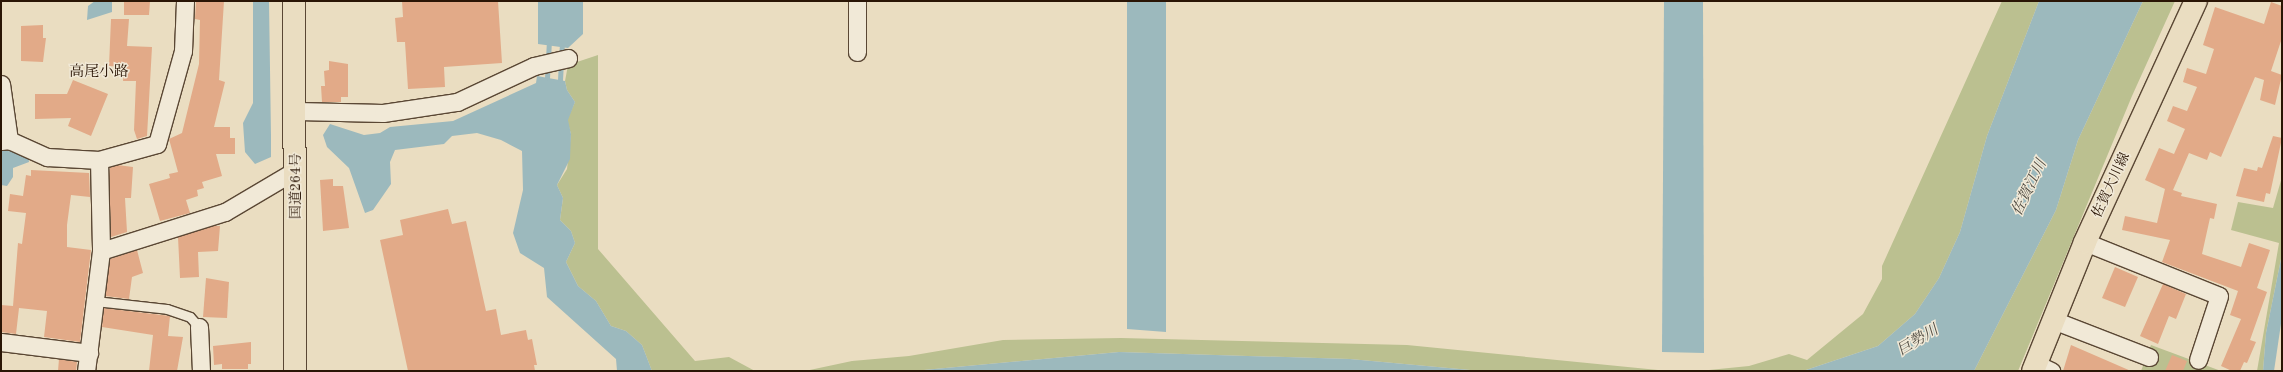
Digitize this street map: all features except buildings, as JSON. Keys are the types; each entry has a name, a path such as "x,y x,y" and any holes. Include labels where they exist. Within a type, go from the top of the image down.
{"main road":[{"name":"国道264号","path":"294,1 297,111 295,371"},
{"name":"佐賀大川線","path":"2040,369 2053,320 2085,242 2196,1"}],"street":[{"path":"1,84 5,140 47,157 99,160 157,144 184,51 185,1"},
{"path":"857,1 857,52"},
{"path":"297,111 383,114 457,102 534,66 568,58"},
{"path":"86,371 101,251 99,160"},
{"path":"101,251 225,212 296,170"},
{"path":"2085,242 2220,296 2198,360"},
{"path":"2053,320 2149,357"},
{"path":"199,327 201,371"},
{"path":"1,342 89,353"}],"lane":[{"path":"95,301 167,309 190,317 199,327"}],"green space":[{"path":"2002,1 2039,1 1987,136 1960,232 1939,278 1915,314 1878,346 1803,371 1481,371 1350,359 1119,352 913,371 805,371 852,361 909,356 1003,340 1121,338 1407,345 1658,370 1709,370 1749,366 1789,354 1807,360 1863,314 1882,279 1882,266"},
{"path":"2143,1 2175,1 2132,96 2018,371 1974,371 2056,210 2078,140"},
{"path":"598,55 598,249 695,361 729,357 755,371 652,371 642,345 626,331 611,326 596,301 578,286 566,262 575,243 571,231 560,220 563,198 557,185 567,169 571,134 567,120 575,102 567,90 565,81 568,65"},
{"path":"2282,177 2282,254 2266,333 2263,371 2257,371 2279,243 2231,230 2238,202 2273,208"},
{"path":"2151,345 2221,371 2141,371"}],"water":[{"path":"95,1 112,1 112,12 87,20 88,6"},
{"path":"253,1 269,1 271,136 271,157 255,164 245,152 243,123 253,103"},
{"path":"538,1 583,1 583,34 568,48 538,44"},
{"path":"1127,1 1166,1 1166,332 1127,329"},
{"path":"1664,1 1703,1 1704,353 1662,352"},
{"path":"2039,1 2143,1 2078,140 2056,210 1974,371 1803,371 1878,346 1915,314 1939,278 1960,232 1987,136"},
{"path":"537,76 565,81 567,90 575,102 568,120 571,134 570,159 557,185 563,198 560,220 571,231 575,243 566,262 578,286 596,301 611,326 626,331 642,345 652,371 617,371 616,359 547,297 544,268 520,253 513,233 523,190 522,151 501,140 477,133 452,136 444,144 395,150 390,162 391,184 373,210 365,213 349,168 327,147 323,135 330,124 364,135 380,133 390,127 453,121 536,83"},
{"path":"1,150 28,154 29,162 13,168 13,177 7,186 1,185"},
{"path":"2282,254 2282,317 2274,371 2263,371 2266,333"},
{"path":"1119,352 1350,359 1481,371 913,371"}],"waterway":[{"path":"547,78 549,45"},
{"path":"560,80 562,47"}],"district":[{"name":"高尾小路","path":"99,73"}],"water label":[{"name":"佐賀江川","path":"2030,188"},
{"name":"巨勢川","path":"1918,341"}]}
